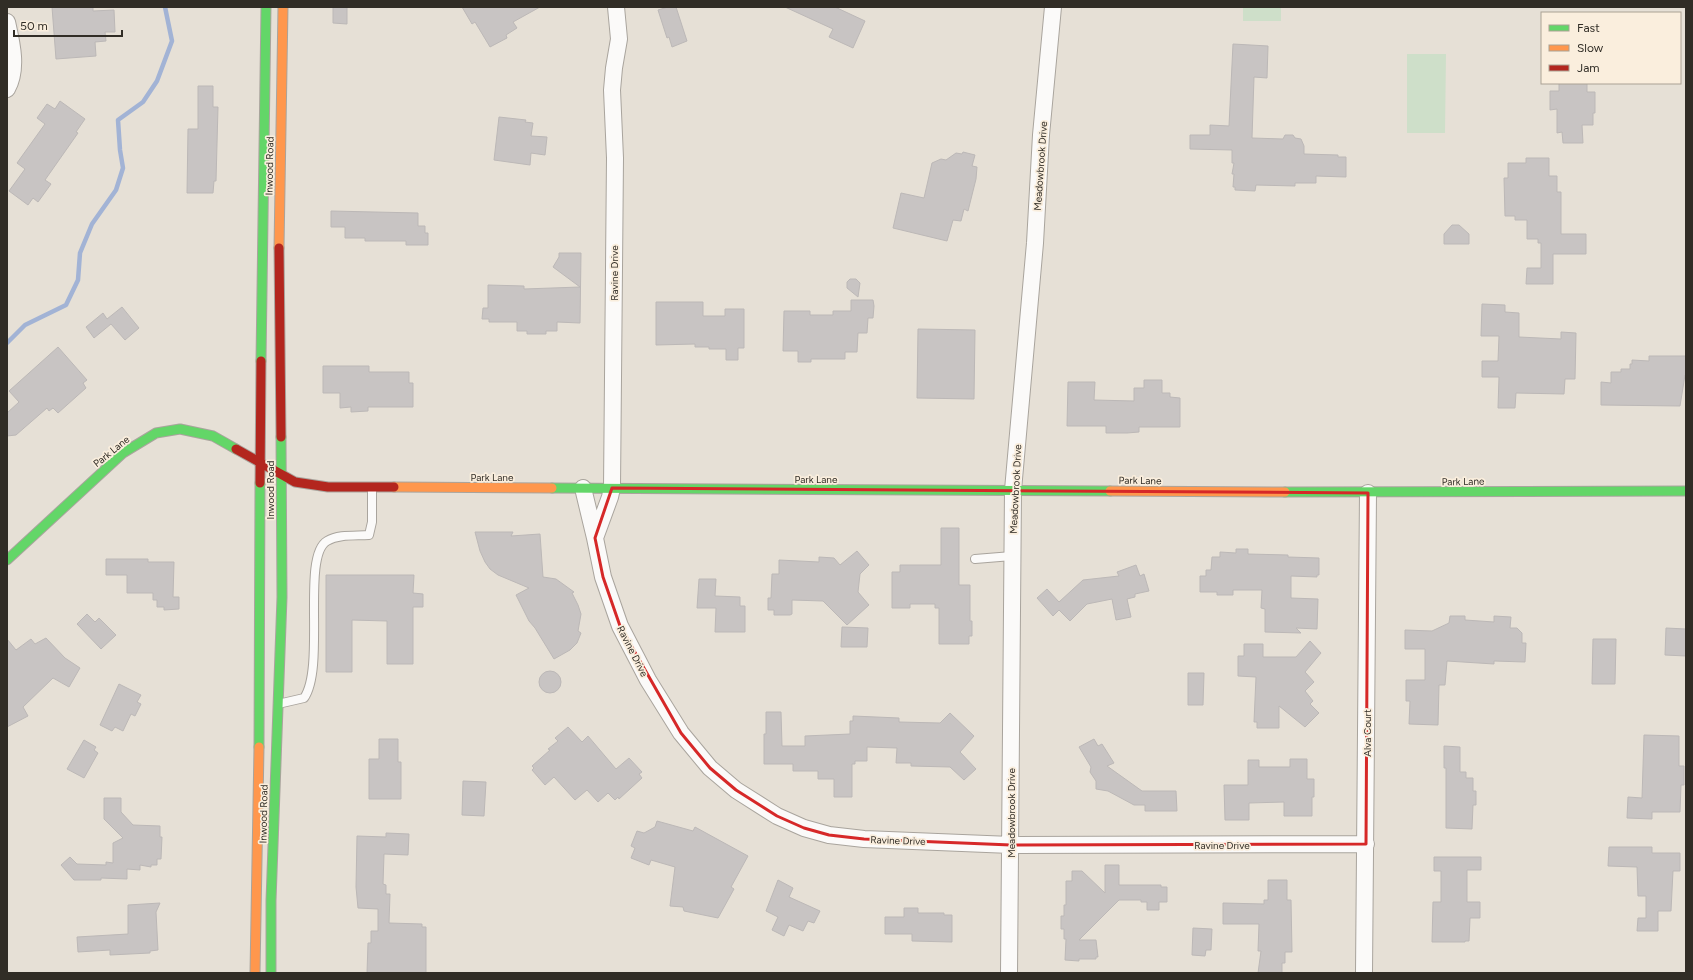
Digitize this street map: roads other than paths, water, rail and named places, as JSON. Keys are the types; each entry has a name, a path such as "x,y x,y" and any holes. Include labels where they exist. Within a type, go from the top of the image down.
{"main road":[{"name":"Inwood Road","path":"255,973 261,566 260,463 266,7"},
{"name":"Inwood Road","path":"271,973 271,902 276,723 282,597 279,217 283,7"},
{"path":"266,52 282,52"},
{"path":"264,218 279,217"},
{"name":"Park Lane","path":"7,560 123,453 156,433 180,429 213,436 295,482 310,486 328,488 612,488 1368,493 1686,491"},
{"path":"259,723 276,723"},
{"path":"256,902 271,902"}],"street":[{"name":"Ravine Drive","path":"595,538 612,488 615,158 612,90 619,39 616,7"},
{"name":"Meadowbrook Drive","path":"1009,973 1013,490 1035,243 1041,135 1053,7"},
{"path":"7,22 13,46 12,79 7,89"},
{"name":"Ravine Drive","path":"583,488 603,577 620,626 648,680 681,733 710,768 736,790 777,816 804,828 829,835 864,839 1011,845 1366,844"},
{"name":"Alva Court","path":"1364,973 1368,493"}],"lane":[{"path":"277,704 304,698 309,692 313,675 315,572 319,548 326,541 337,536 369,535 372,522 372,488"},
{"path":"975,559 1012,556"}],"waterway":[{"path":"7,343 25,325 66,305 78,280 80,253 92,224 116,190 123,168 118,120 143,102 157,81 172,41 165,7"}]}
